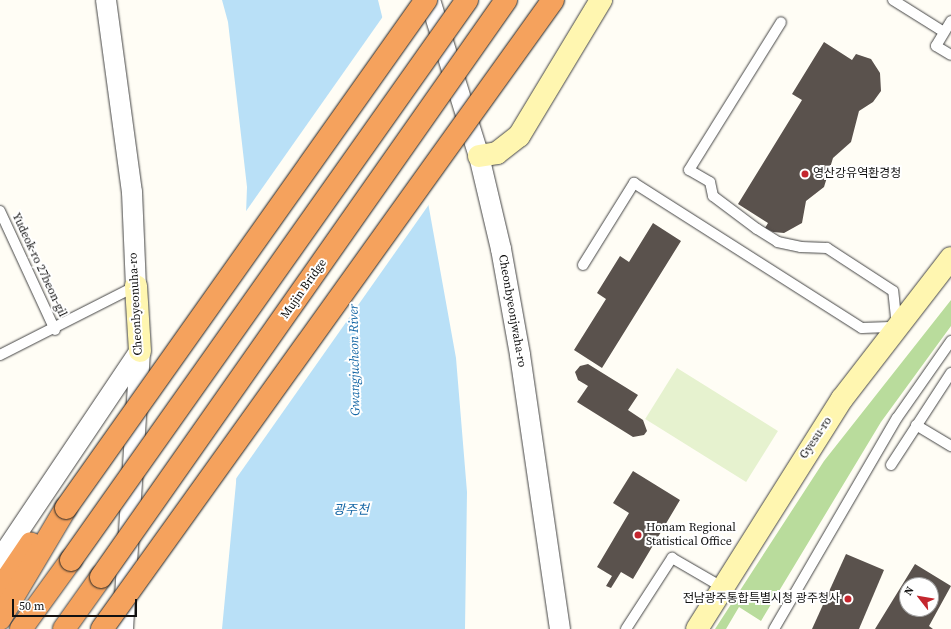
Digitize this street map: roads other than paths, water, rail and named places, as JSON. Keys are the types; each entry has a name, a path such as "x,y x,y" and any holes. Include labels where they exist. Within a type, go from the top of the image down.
{"highway":[{"path":"0,619 66,508 426,0"},
{"path":"21,629 467,0"},
{"name":"Mujin Bridge","path":"64,629 506,0"},
{"path":"102,629 553,0"},
{"path":"0,589 48,518 66,508"}],"street":[{"name":"Cheonbyeonuha-ro","path":"106,0 132,192 140,351 123,629"},
{"name":"Cheonbyeonjwaha-ro","path":"430,0 479,156 501,249 520,355 560,629"},
{"path":"479,156 497,153 519,136 601,0"},
{"name":"Gyesu-ro","path":"697,629 809,449 897,327 951,258"},
{"path":"0,559 140,351"}],"lane":[{"path":"892,0 944,32"},
{"path":"951,21 936,46 951,55"},
{"path":"583,265 634,183 862,328 897,327 893,291 828,248 801,247 778,242 757,229 713,196 710,182 689,170 781,22"},
{"name":"Yudeok-ro 27beon-gil","path":"0,211 55,330"},
{"name":"Yudeok-ro 27beon-gil","path":"0,355 55,330 136,286"},
{"path":"774,629 897,418 951,341"},
{"path":"891,465 951,373"},
{"path":"942,385 951,391"},
{"path":"916,426 951,446"},
{"path":"626,629 672,558 722,587"}],"water":[{"name":"광주천","path":"222,0 378,0 427,197 456,358 467,492 465,629 222,629 236,483 247,187 228,22"}],"place":[{"name":"영산강유역환경청","path":"805,174"},
{"name":"Honam Regional Statistical Office","path":"638,535"},
{"name":"전남광주통합특별시청 광주청사","path":"848,599"}],"water label":[{"name":"Gwangjucheon River","path":"355,360"}]}
